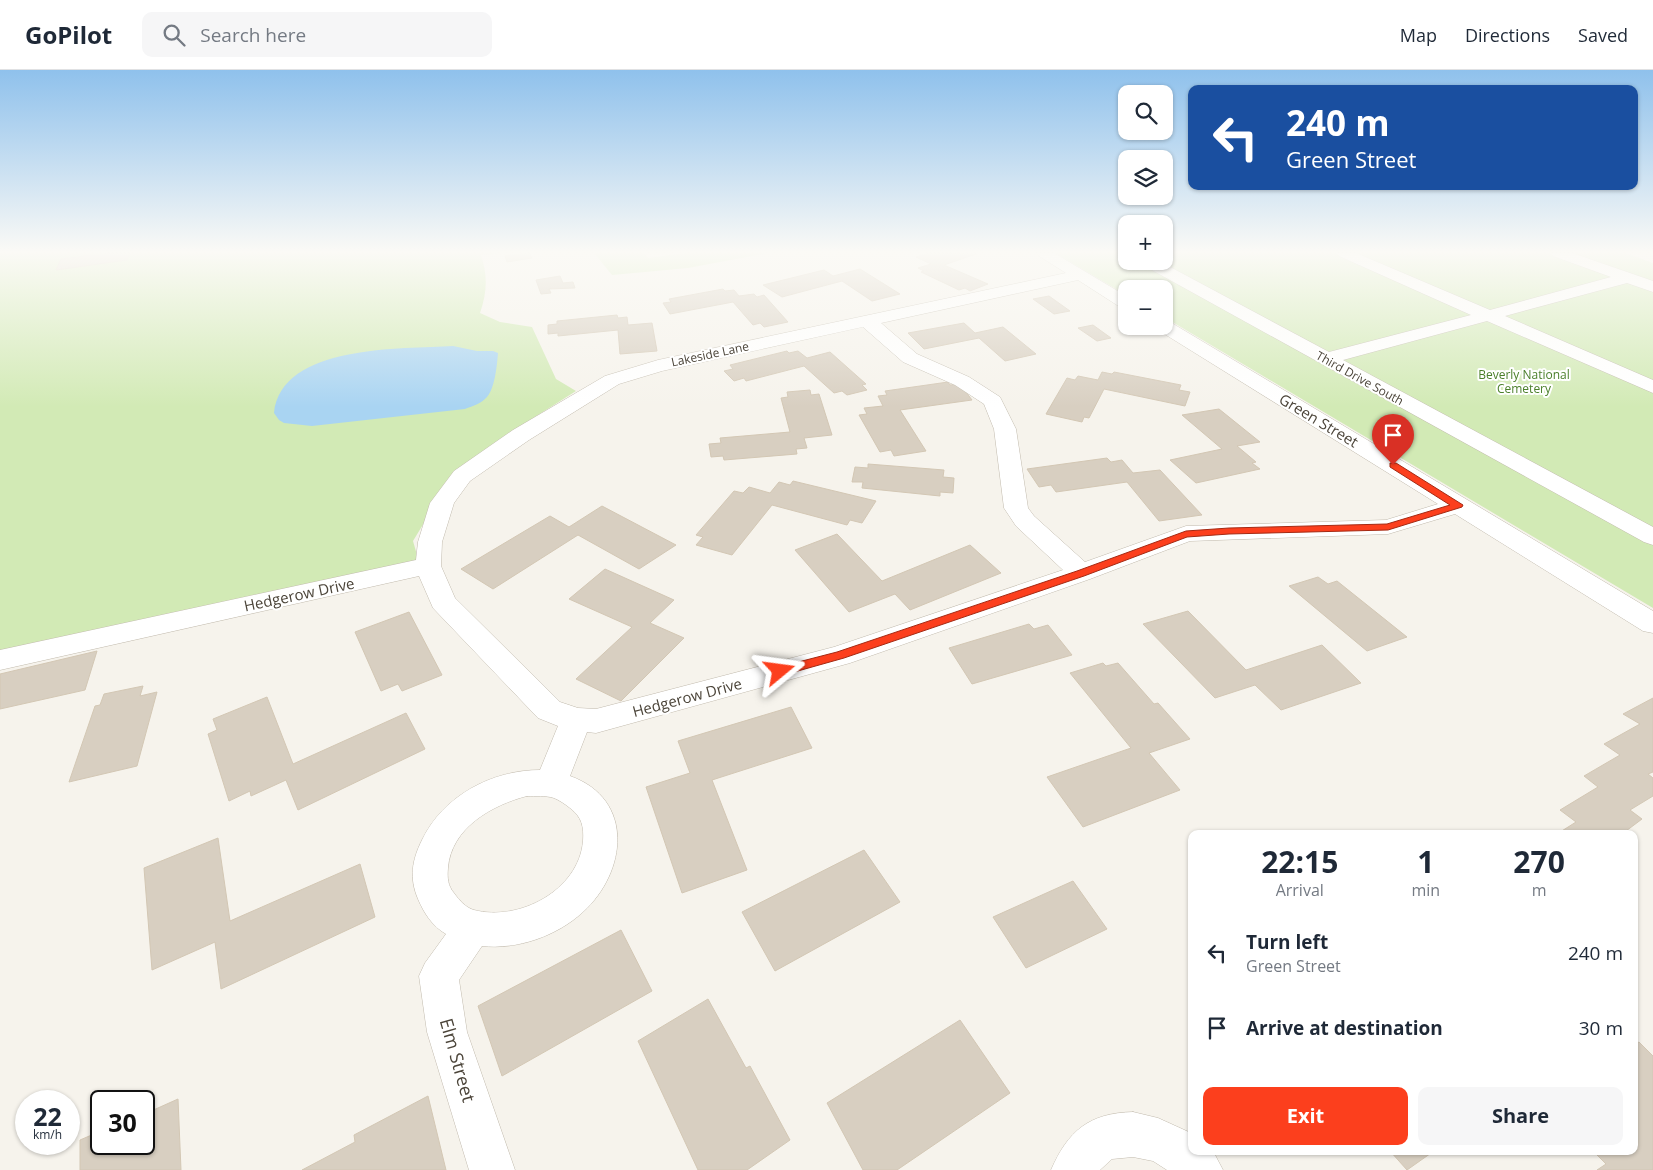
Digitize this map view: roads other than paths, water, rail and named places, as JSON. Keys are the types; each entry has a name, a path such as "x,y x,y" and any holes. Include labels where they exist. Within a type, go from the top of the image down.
{"street":[{"name":"Lakeside Lane","path":"428,566 430,542 442,503 462,476 521,435 614,379 658,366 941,304"},
{"name":"Third Drive South","path":"1226,304 1653,537"},
{"path":"1462,304 1653,387"},
{"path":"1326,359 1532,304"},
{"path":"866,320 910,358 934,370 962,380 992,401 1005,428 1016,508 1025,521 1081,574"},
{"name":"Green Street","path":"1173,331 1653,624"},
{"name":"Hedgerow Drive","path":"0,660 428,566 443,602 549,710 576,720 596,721 840,656 1081,574 1186,534 1229,531 1388,527 1458,505"},
{"path":"551,784 576,720"},
{"path":"527,784 551,784 573,792 590,804 600,823 602,844 595,868 580,891 558,910 537,921 500,930 472,928 451,917 435,901 429,881 431,858 441,836 457,816 478,800 502,789 527,784"},
{"name":"Elm Street","path":"472,928 439,976 446,1032 492,1170"},
{"path":"1074,1170 1087,1150 1106,1138 1129,1134 1154,1138 1179,1151 1200,1170"}],"water":[{"path":"453,346 498,353 495,376 490,393 483,401 468,408 312,426 284,423 274,413 282,390 298,374 321,362 376,350"}],"park label":[{"name":"Beverly National Cemetery","path":"1524,381"}]}
